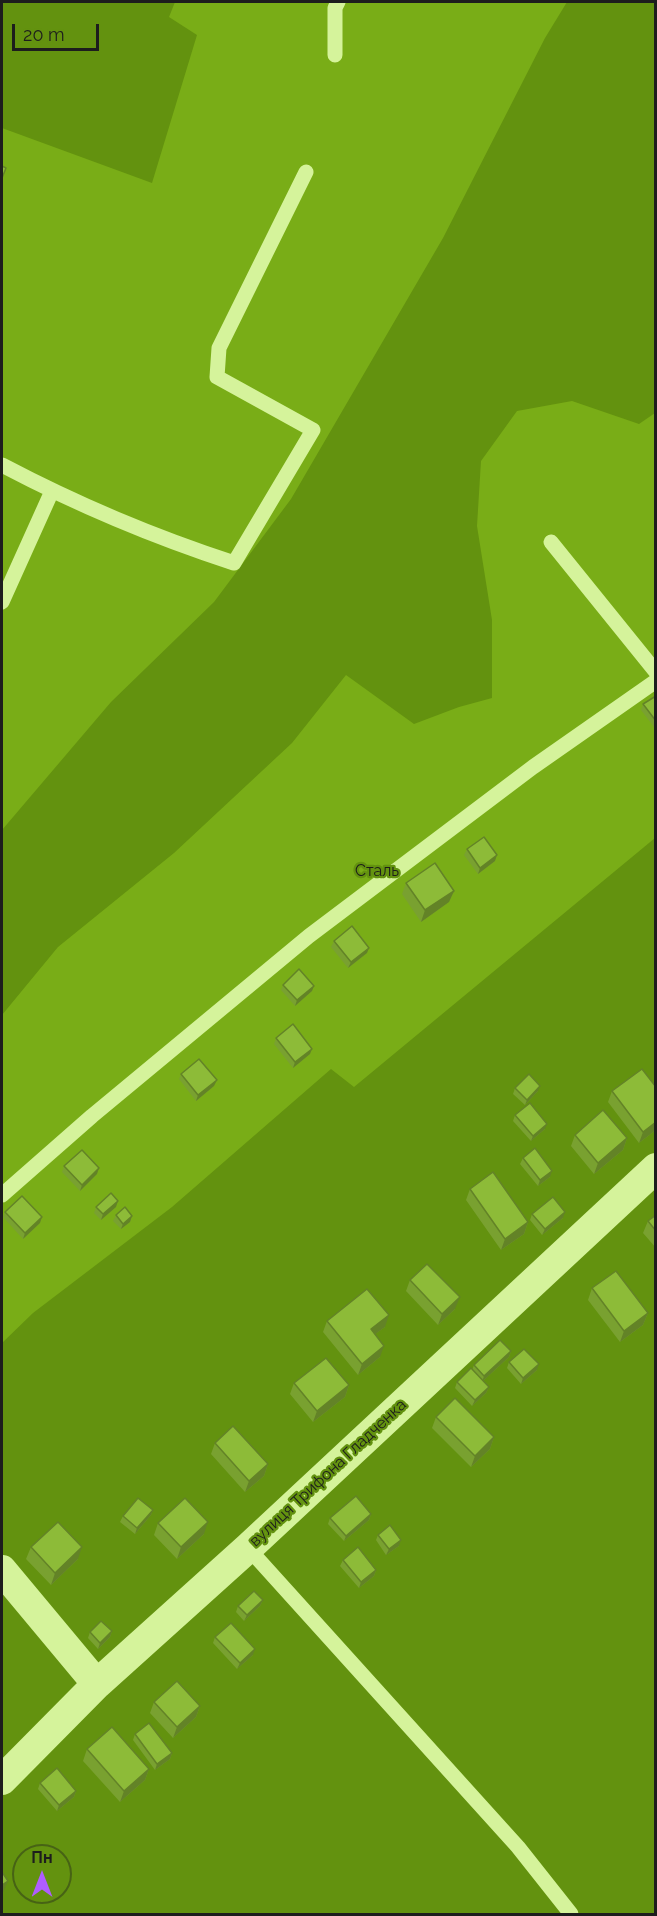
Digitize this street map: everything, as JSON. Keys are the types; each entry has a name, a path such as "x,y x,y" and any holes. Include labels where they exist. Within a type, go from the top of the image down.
{"street":[{"name":"вулиця Трифона Гладченка","path":"2,1780 97,1684 248,1548 656,1168"},
{"path":"2,1570 97,1684"}],"lane":[{"path":"335,56 335,8 338,2"},
{"path":"2,465 52,491 185,547 234,563 313,430 217,377 219,348 306,172"},
{"path":"2,602 52,491"},
{"path":"551,542 656,672"},
{"path":"2,1195 92,1116 309,936 533,767 656,681"},
{"path":"248,1548 518,1847 571,1914"}],"green space":[{"path":"175,2 567,2 545,38 443,238 291,499 214,602 111,702 2,830 2,128 152,183 197,35 169,17"},
{"name":"Сталь","path":"572,401 639,424 655,413 655,838 354,1087 331,1069 172,1207 33,1313 2,1343 2,1015 58,947 174,853 292,743 346,675 414,724 459,707 492,698 492,620 477,526 481,461 517,411"}],"building":[{"path":"2,166 6,168 2,178"},
{"path":"656,696 656,721 643,704"},
{"path":"484,837 497,855 480,868 467,849"},
{"path":"435,863 454,891 425,910 406,883"},
{"path":"352,926 369,948 351,962 334,941"},
{"path":"299,969 314,986 297,1000 283,985"},
{"path":"293,1024 312,1049 295,1062 276,1038"},
{"path":"199,1059 217,1080 198,1095 181,1074"},
{"path":"642,1069 656,1087 656,1122 643,1132 612,1091"},
{"path":"529,1074 540,1086 527,1100 515,1088"},
{"path":"530,1103 547,1124 533,1136 515,1115"},
{"path":"603,1110 627,1138 598,1163 575,1135"},
{"path":"535,1148 552,1171 540,1180 523,1158"},
{"path":"82,1150 99,1168 82,1185 64,1166"},
{"path":"493,1172 528,1222 505,1239 470,1189"},
{"path":"111,1193 118,1201 103,1214 96,1207"},
{"path":"22,1196 42,1217 25,1233 5,1212"},
{"path":"553,1197 565,1212 545,1229 532,1214"},
{"path":"125,1207 132,1216 123,1224 116,1215"},
{"path":"656,1215 656,1231 648,1221"},
{"path":"427,1264 460,1297 442,1314 410,1280"},
{"path":"616,1271 648,1313 624,1331 592,1288"},
{"path":"367,1289 389,1315 371,1329 384,1346 362,1364 327,1321"},
{"path":"500,1340 511,1351 484,1376 474,1365"},
{"path":"524,1349 539,1364 523,1378 509,1362"},
{"path":"326,1358 349,1385 317,1411 294,1383"},
{"path":"471,1368 489,1387 475,1400 457,1382"},
{"path":"455,1398 494,1437 475,1456 436,1417"},
{"path":"233,1426 268,1464 249,1481 215,1443"},
{"path":"356,1496 371,1514 346,1536 330,1518"},
{"path":"138,1498 153,1510 137,1528 123,1516"},
{"path":"185,1498 208,1522 181,1547 158,1523"},
{"path":"58,1522 82,1547 55,1573 31,1547"},
{"path":"390,1525 401,1540 389,1549 378,1535"},
{"path":"358,1547 376,1570 361,1582 343,1560"},
{"path":"254,1591 263,1600 247,1615 238,1606"},
{"path":"101,1621 112,1631 100,1643 90,1632"},
{"path":"231,1623 255,1649 240,1663 215,1637"},
{"path":"177,1681 200,1706 177,1727 154,1702"},
{"path":"149,1723 172,1753 157,1764 135,1734"},
{"path":"112,1727 149,1769 124,1791 87,1749"},
{"path":"57,1768 76,1791 59,1805 40,1783"},
{"path":"2,1872 8,1881 2,1885"}]}
